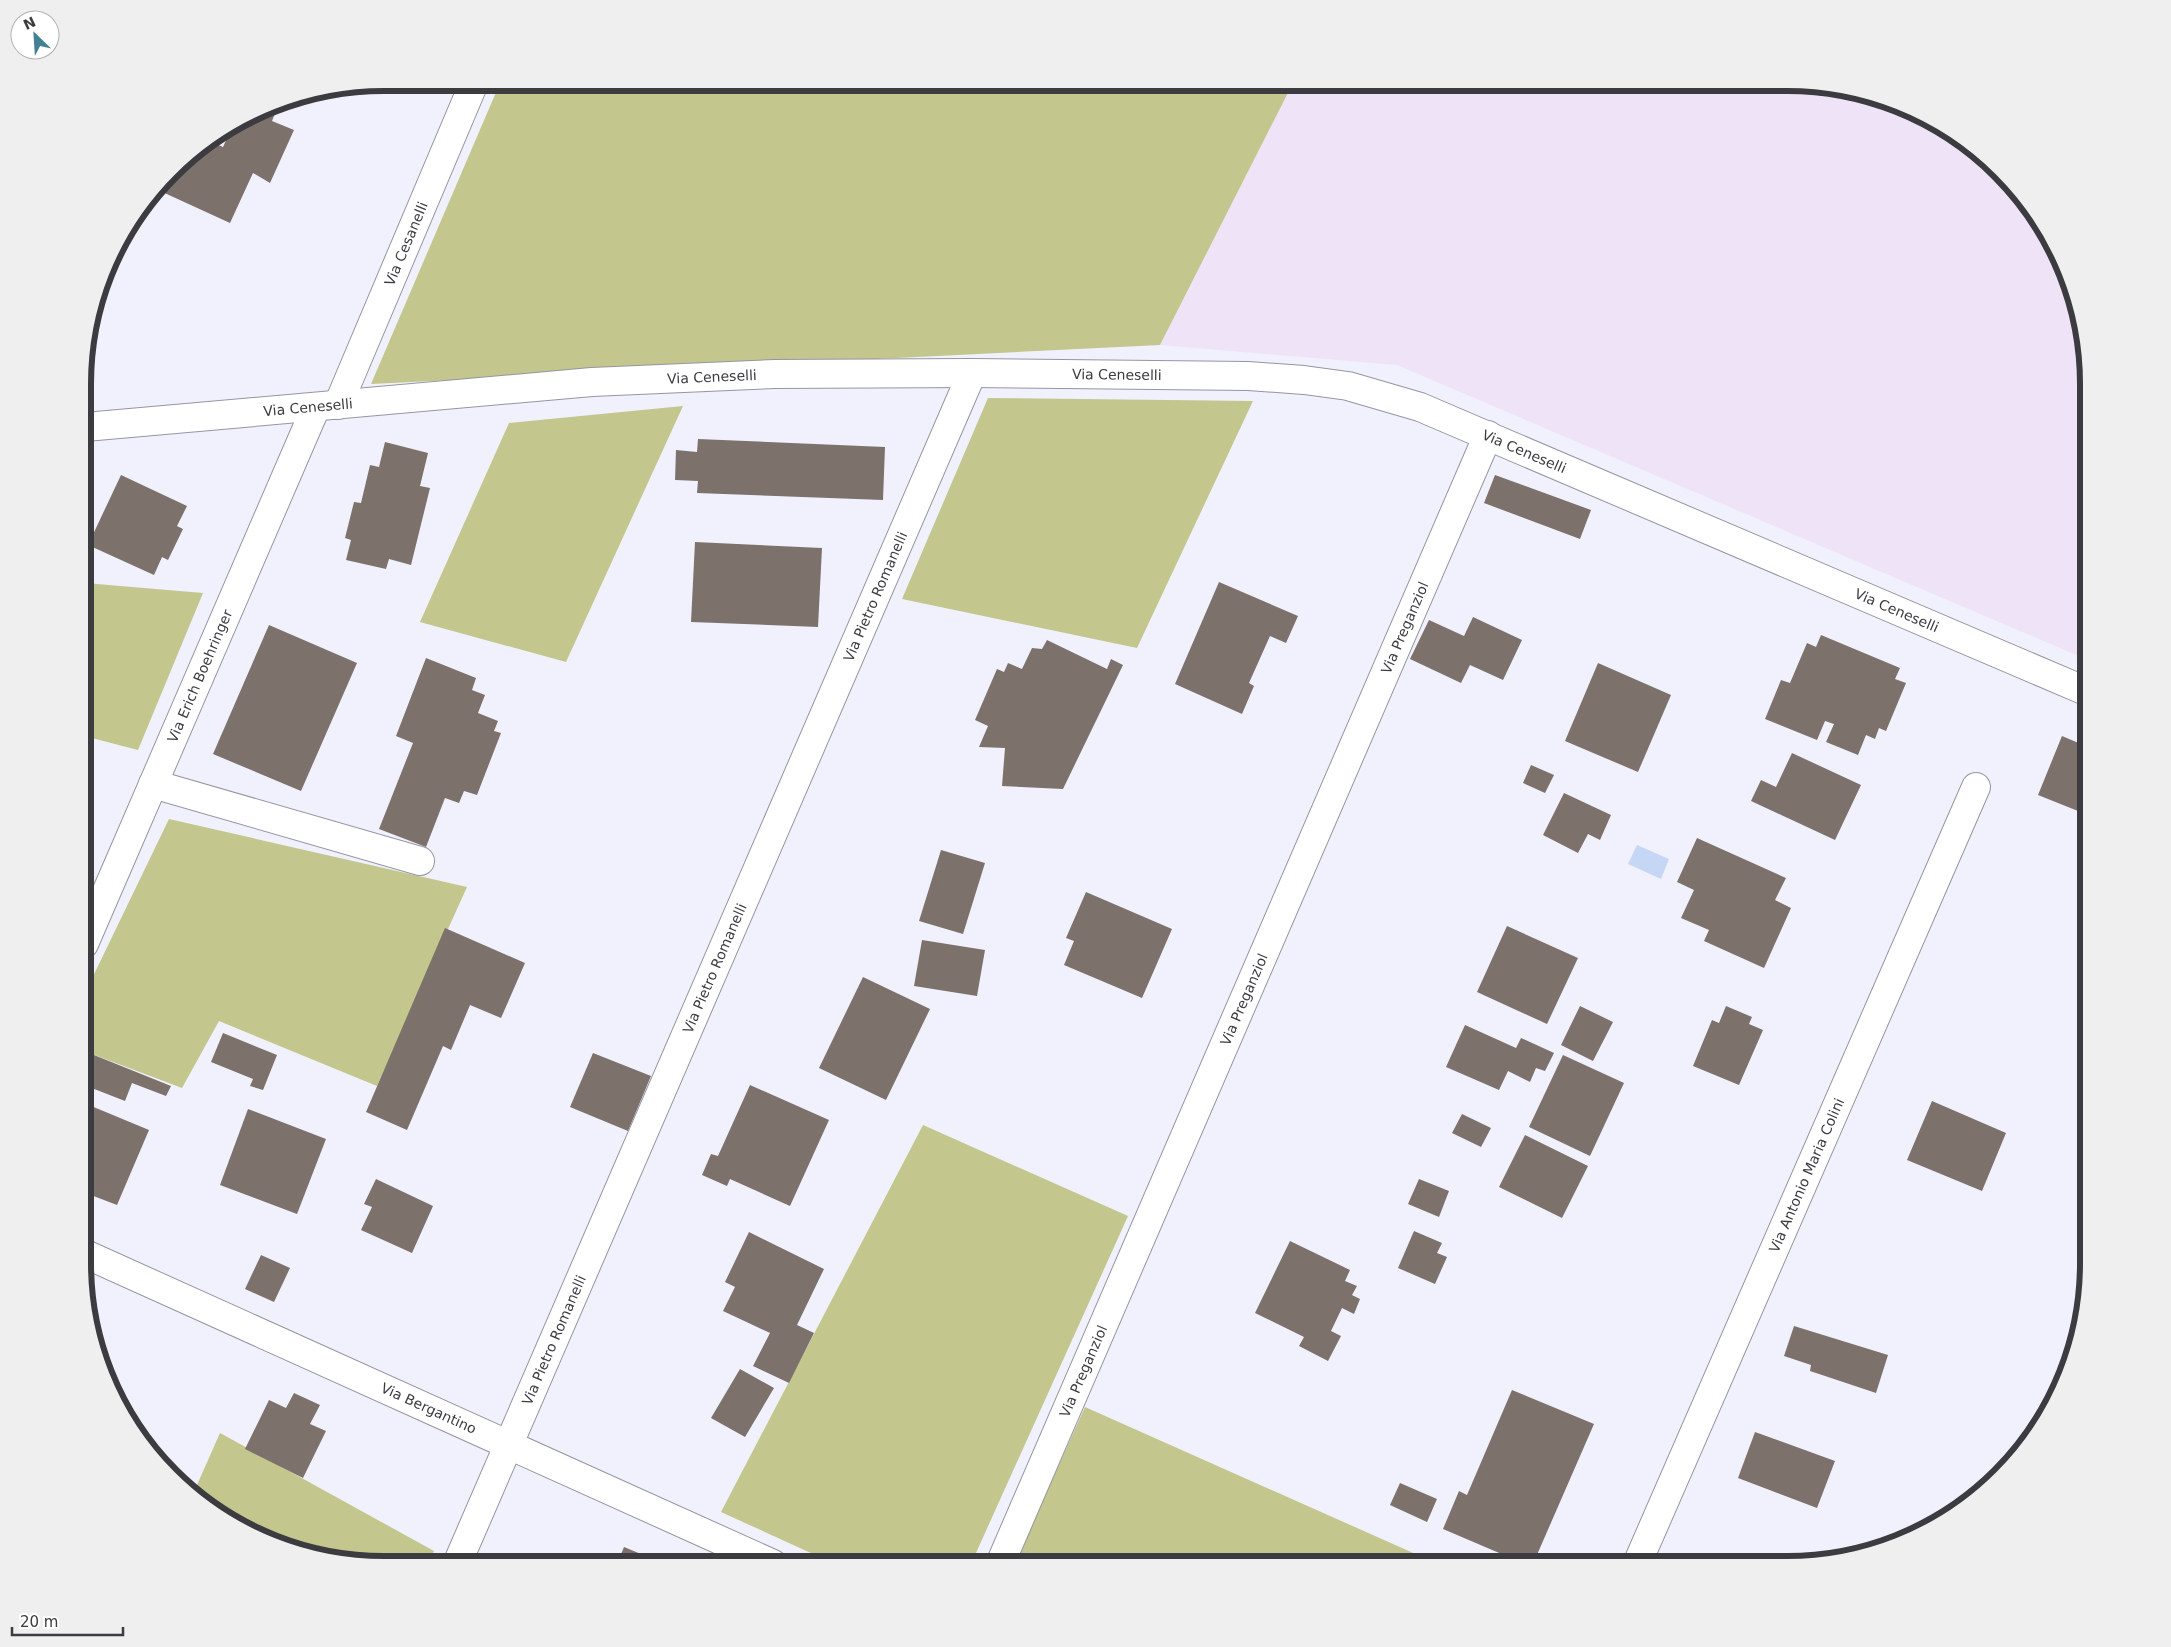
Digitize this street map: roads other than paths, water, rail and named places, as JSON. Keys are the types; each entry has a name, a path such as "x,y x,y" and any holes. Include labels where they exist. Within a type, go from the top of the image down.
{"street":[{"name":"Via Cesanelli","path":"327,406 470,91"},
{"name":"Via Ceneselli","path":"91,426 633,379 746,375 972,373 1248,376 1304,380 1348,386 1405,401 2080,689"},
{"name":"Via Pietro Romanelli","path":"461,1556 972,373"},
{"name":"Via Erich Boehringer","path":"91,928 153,784 327,406"},
{"name":"Via Preganziol","path":"1003,1556 1488,435"},
{"path":"153,784 420,861"},
{"name":"Via Antonio Maria Colini","path":"1640,1556 1976,788"},
{"name":"Via Bergantino","path":"91,1257 238,1321 509,1446 755,1556"}],"water":[{"path":"1637,845 1669,859 1661,879 1628,864"}]}
